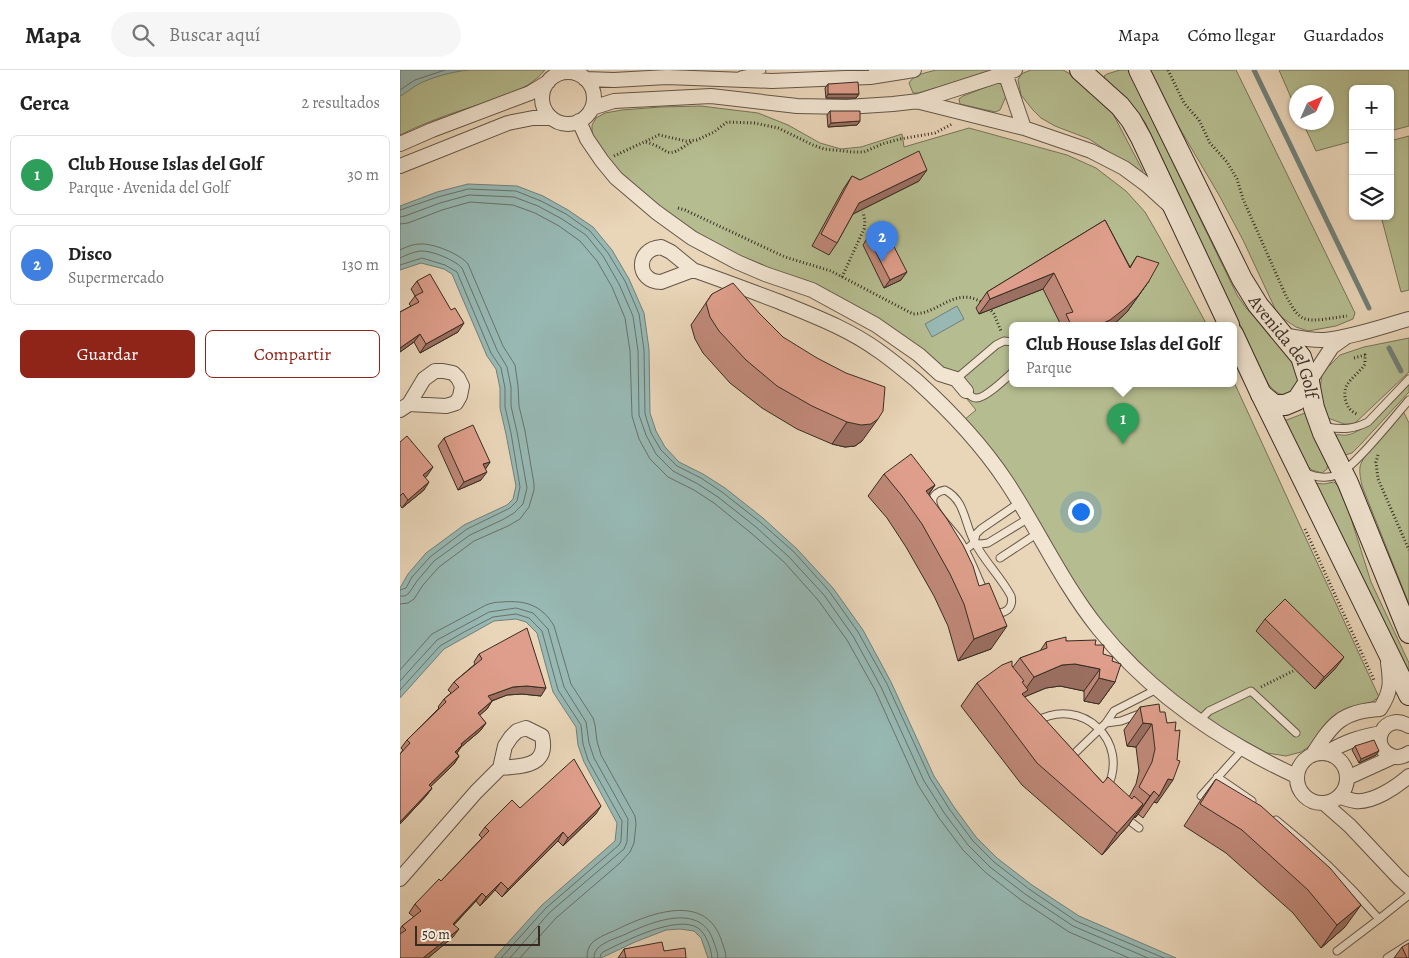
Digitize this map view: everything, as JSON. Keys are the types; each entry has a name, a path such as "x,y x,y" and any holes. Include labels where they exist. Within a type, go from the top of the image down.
{"street":[{"name":"Avenida del Golf","path":"1080,70 1120,106 1131,120 1228,322"},
{"name":"Avenida del Golf","path":"1139,70 1242,279 1258,305 1301,357 1309,382 1314,408 1323,433 1343,472 1409,633"},
{"path":"566,71 585,79 593,92 594,100 592,108 584,118 579,122 564,124 551,118 546,112 542,96 548,82 553,77 566,71"},
{"path":"585,79 614,80 667,76 772,82 870,77 911,71"},
{"path":"592,108 614,101 711,96 797,106 846,107 919,101 1008,71 1024,128"},
{"path":"400,144 516,99 548,82"},
{"path":"919,101 1024,128 1091,151 1124,168 1147,185 1174,210"},
{"path":"400,166 508,123 533,118 551,118"},
{"path":"579,122 587,139 616,178 634,195 692,238 764,274 812,290 876,325 919,356 940,374 956,379 966,391"},
{"path":"693,270 822,318 878,350 915,380 936,399 974,440 1006,480 1069,588 1099,629 1133,667 1157,689 1167,702 1244,748 1296,776"},
{"path":"1282,335 1324,340 1409,320"},
{"path":"1260,394 1274,405 1285,405 1297,400 1332,347 1346,336"},
{"name":"Avenida del Golf","path":"1237,343 1260,394 1409,696"},
{"path":"1387,652 1391,681 1389,692 1380,710 1378,720 1381,732 1381,745 1384,750 1409,771"},
{"path":"1319,754 1325,735 1335,723 1351,714 1365,710 1380,710"},
{"path":"1319,754 1333,756 1343,765 1347,778 1344,791 1340,796 1325,804 1318,804 1304,797 1299,791 1296,776 1301,763 1306,758 1360,737 1381,732 1388,724 1407,723"},
{"path":"1347,778 1394,757 1409,753"},
{"path":"400,878 476,792 500,768"},
{"path":"1340,796 1355,801 1369,800 1392,788 1409,776"},
{"path":"1325,804 1350,826 1409,887"}],"lane":[{"path":"723,78 762,70"},
{"path":"956,379 996,345 1004,341 1009,342"},
{"path":"966,391 974,398 979,398 1009,375"},
{"path":"1318,418 1327,427 1347,430 1360,426 1368,422 1409,379"},
{"path":"1293,461 1304,472 1313,477 1322,478 1338,475 1353,463 1409,400"},
{"path":"945,490 953,494 958,501 974,543 1011,596 1012,601 1006,612 994,612 965,550 953,530 937,512 932,503 933,498 938,492 945,490"},
{"path":"965,550 974,543 976,534 980,529 1019,502"},
{"path":"974,543 988,543 1029,518"},
{"path":"1000,558 1038,533"},
{"path":"1076,752 1106,723 1114,711 1157,689"},
{"path":"1199,721 1208,711 1251,691 1296,734"},
{"path":"1106,723 1121,721 1146,711"},
{"path":"1030,725 1045,717 1061,714 1077,715 1091,722 1106,736 1112,748 1113,767 1104,792"},
{"path":"1201,796 1244,748"},
{"path":"1217,778 1255,803"},
{"path":"1115,810 1139,828"},
{"path":"1270,815 1331,867 1379,919"},
{"path":"1337,950 1409,895"},
{"path":"1388,958 1409,944"}],"path":[{"path":"1168,70 1184,103 1199,120 1210,143 1227,162 1237,179 1243,199 1294,310 1304,319 1313,320 1346,316"},
{"path":"646,142 655,144 672,154 727,122 738,121 778,128 824,149 864,152 900,139 935,133 958,120"},
{"path":"602,161 659,136 693,141"},
{"path":"672,206 685,210 785,257 831,271 913,314 922,314 957,297 966,296 979,300 988,306 994,314 1004,341"},
{"path":"842,277 864,229 863,212"},
{"path":"1304,527 1375,682"},
{"path":"1251,691 1293,671"}],"green space":[{"path":"400,70 545,70 518,91 438,118 400,135"},
{"path":"936,70 991,70 913,93 909,83 911,80 921,74"},
{"path":"1031,70 1063,70 1077,78 1112,112 1143,171 1142,174 1089,139 1055,126 1041,118 1021,95 1018,80 1021,74"},
{"path":"1120,70 1128,70 1237,295 1246,308 1289,351 1300,380 1290,395 1283,395 1277,392 1267,382 1145,122 1120,93 1105,81 1104,76"},
{"path":"1150,70 1236,70 1355,313 1353,319 1336,326 1308,331 1296,327 1278,315 1243,240 1173,117"},
{"path":"1279,70 1409,70 1409,126 1394,130 1394,85 1349,85 1349,142 1316,151 1306,130 1334,130 1334,85 1289,85 1289,93"},
{"path":"997,83 1003,84 1007,94 1000,110 995,112 960,104 959,99 963,96"},
{"path":"701,106 758,113 788,125 820,143 841,149 861,147 902,134 904,147 969,128 1067,155 1096,168 1126,191 1145,212 1205,322 1009,322 1009,387 1236,387 1379,697 1301,752 1286,756 1267,753 1222,728 1156,679 1109,631 1073,581 1024,498 964,420 976,410 942,369 924,353 862,309 828,292 736,256 693,230 641,196 614,170 592,135 592,125 596,118 605,113 622,110"},
{"path":"1409,136 1409,290 1401,292 1382,220 1394,220 1394,140"},
{"path":"1409,338 1409,372 1354,424 1344,424 1328,418 1319,395 1322,375 1340,355 1364,347"},
{"path":"1409,382 1409,392 1352,453 1345,455 1336,439 1336,435 1347,435 1362,428 1380,413"},
{"path":"1403,411 1409,423 1409,604 1362,486 1360,472 1362,461 1366,454"},
{"path":"1305,413 1328,461 1327,469 1322,473 1312,470 1307,466 1284,421"},
{"path":"1334,482 1338,486 1349,512 1371,582 1409,663 1409,675 1364,580 1313,483 1324,484"}],"water":[{"path":"400,70 468,70 429,80 415,86 400,96"},
{"path":"468,184 517,186 543,196 593,227 612,250 629,279 644,313 649,349 650,413 656,431 665,447 679,462 725,488 763,518 797,549 833,588 863,630 891,682 934,776 976,837 997,858 1032,885 1079,916 1176,958 708,958 701,938 694,931 680,929 666,930 601,958 494,958 542,905 615,841 617,823 584,762 578,745 576,727 553,692 537,633 526,622 516,619 494,621 444,649 400,698 400,588 408,574 426,553 464,525 507,505 513,499 516,486 500,408 500,388 496,369 487,356 452,274 444,269 421,263 400,270 400,206 437,192"},
{"path":"957,306 964,319 932,337 925,324"}],"building":[{"path":"858,82 859,94 828,94 828,84"},
{"path":"830,111 860,111 860,121 831,123"},
{"path":"919,151 927,170 859,203 837,243 821,234 852,176 860,180"},
{"path":"1105,220 1130,268 1137,256 1159,263 1138,296 1106,322 1070,322 1066,314 1073,312 1054,273 990,299 987,292"},
{"path":"885,229 907,272 890,280 868,237"},
{"path":"430,274 451,310 455,308 464,323 426,344 420,334 400,348 400,312 419,302 415,296 423,292 417,281"},
{"path":"733,283 783,337 846,373 885,387 883,411 878,419 871,424 861,425 847,422 812,406 777,386 746,360 719,331 710,317 706,303 712,294"},
{"path":"473,425 490,462 483,464 487,472 464,482 444,438"},
{"path":"407,436 433,467 423,475 429,482 408,500 403,493 400,496 400,442"},
{"path":"911,454 935,485 926,491 963,545 973,566 979,586 989,583 1007,626 974,639 964,604 950,574 922,524 884,474"},
{"path":"1285,599 1344,657 1324,677 1265,619"},
{"path":"527,628 546,688 513,687 488,696 492,701 478,713 486,723 461,744 455,752 459,756 429,785 432,788 400,822 400,754 410,743 407,740 446,702 444,699 459,687 454,682 482,659 479,654"},
{"path":"1066,637 1066,641 1096,640 1095,645 1104,645 1103,654 1113,657 1112,661 1121,664 1115,682 1099,678 1100,669 1075,664 1062,665 1034,677 1020,658 1047,648 1046,642"},
{"path":"1012,661 1012,666 1024,681 1022,682 1028,690 1022,694 1103,783 1108,777 1132,799 1134,796 1143,804 1117,833 1037,763 977,683 1002,665"},
{"path":"1159,704 1160,712 1165,712 1167,723 1176,722 1175,731 1180,730 1177,760 1180,761 1173,780 1168,779 1159,796 1154,791 1150,796 1139,787 1152,762 1155,749 1152,724 1143,723 1140,707"},
{"path":"1374,740 1379,751 1361,759 1355,746"},
{"path":"574,759 601,806 568,838 563,832 508,889 501,882 486,897 482,893 453,924 459,929 423,958 400,958 400,934 406,930 402,926 421,911 415,904 439,879 441,881 489,831 485,827 512,800 520,808"},
{"path":"1216,779 1261,806 1330,868 1361,905 1337,925 1308,890 1242,830 1200,804"},
{"path":"662,942 664,951 685,948 686,958 626,958 624,949"},
{"path":"1409,943 1409,958 1407,958 1402,947"}],"waterway":[{"path":"1254,70 1369,308"},
{"path":"1389,348 1401,371"}],"place":[{"name":"Disco","path":"882,262"},
{"name":"Club House Islas del Golf","path":"1123,444"}]}
